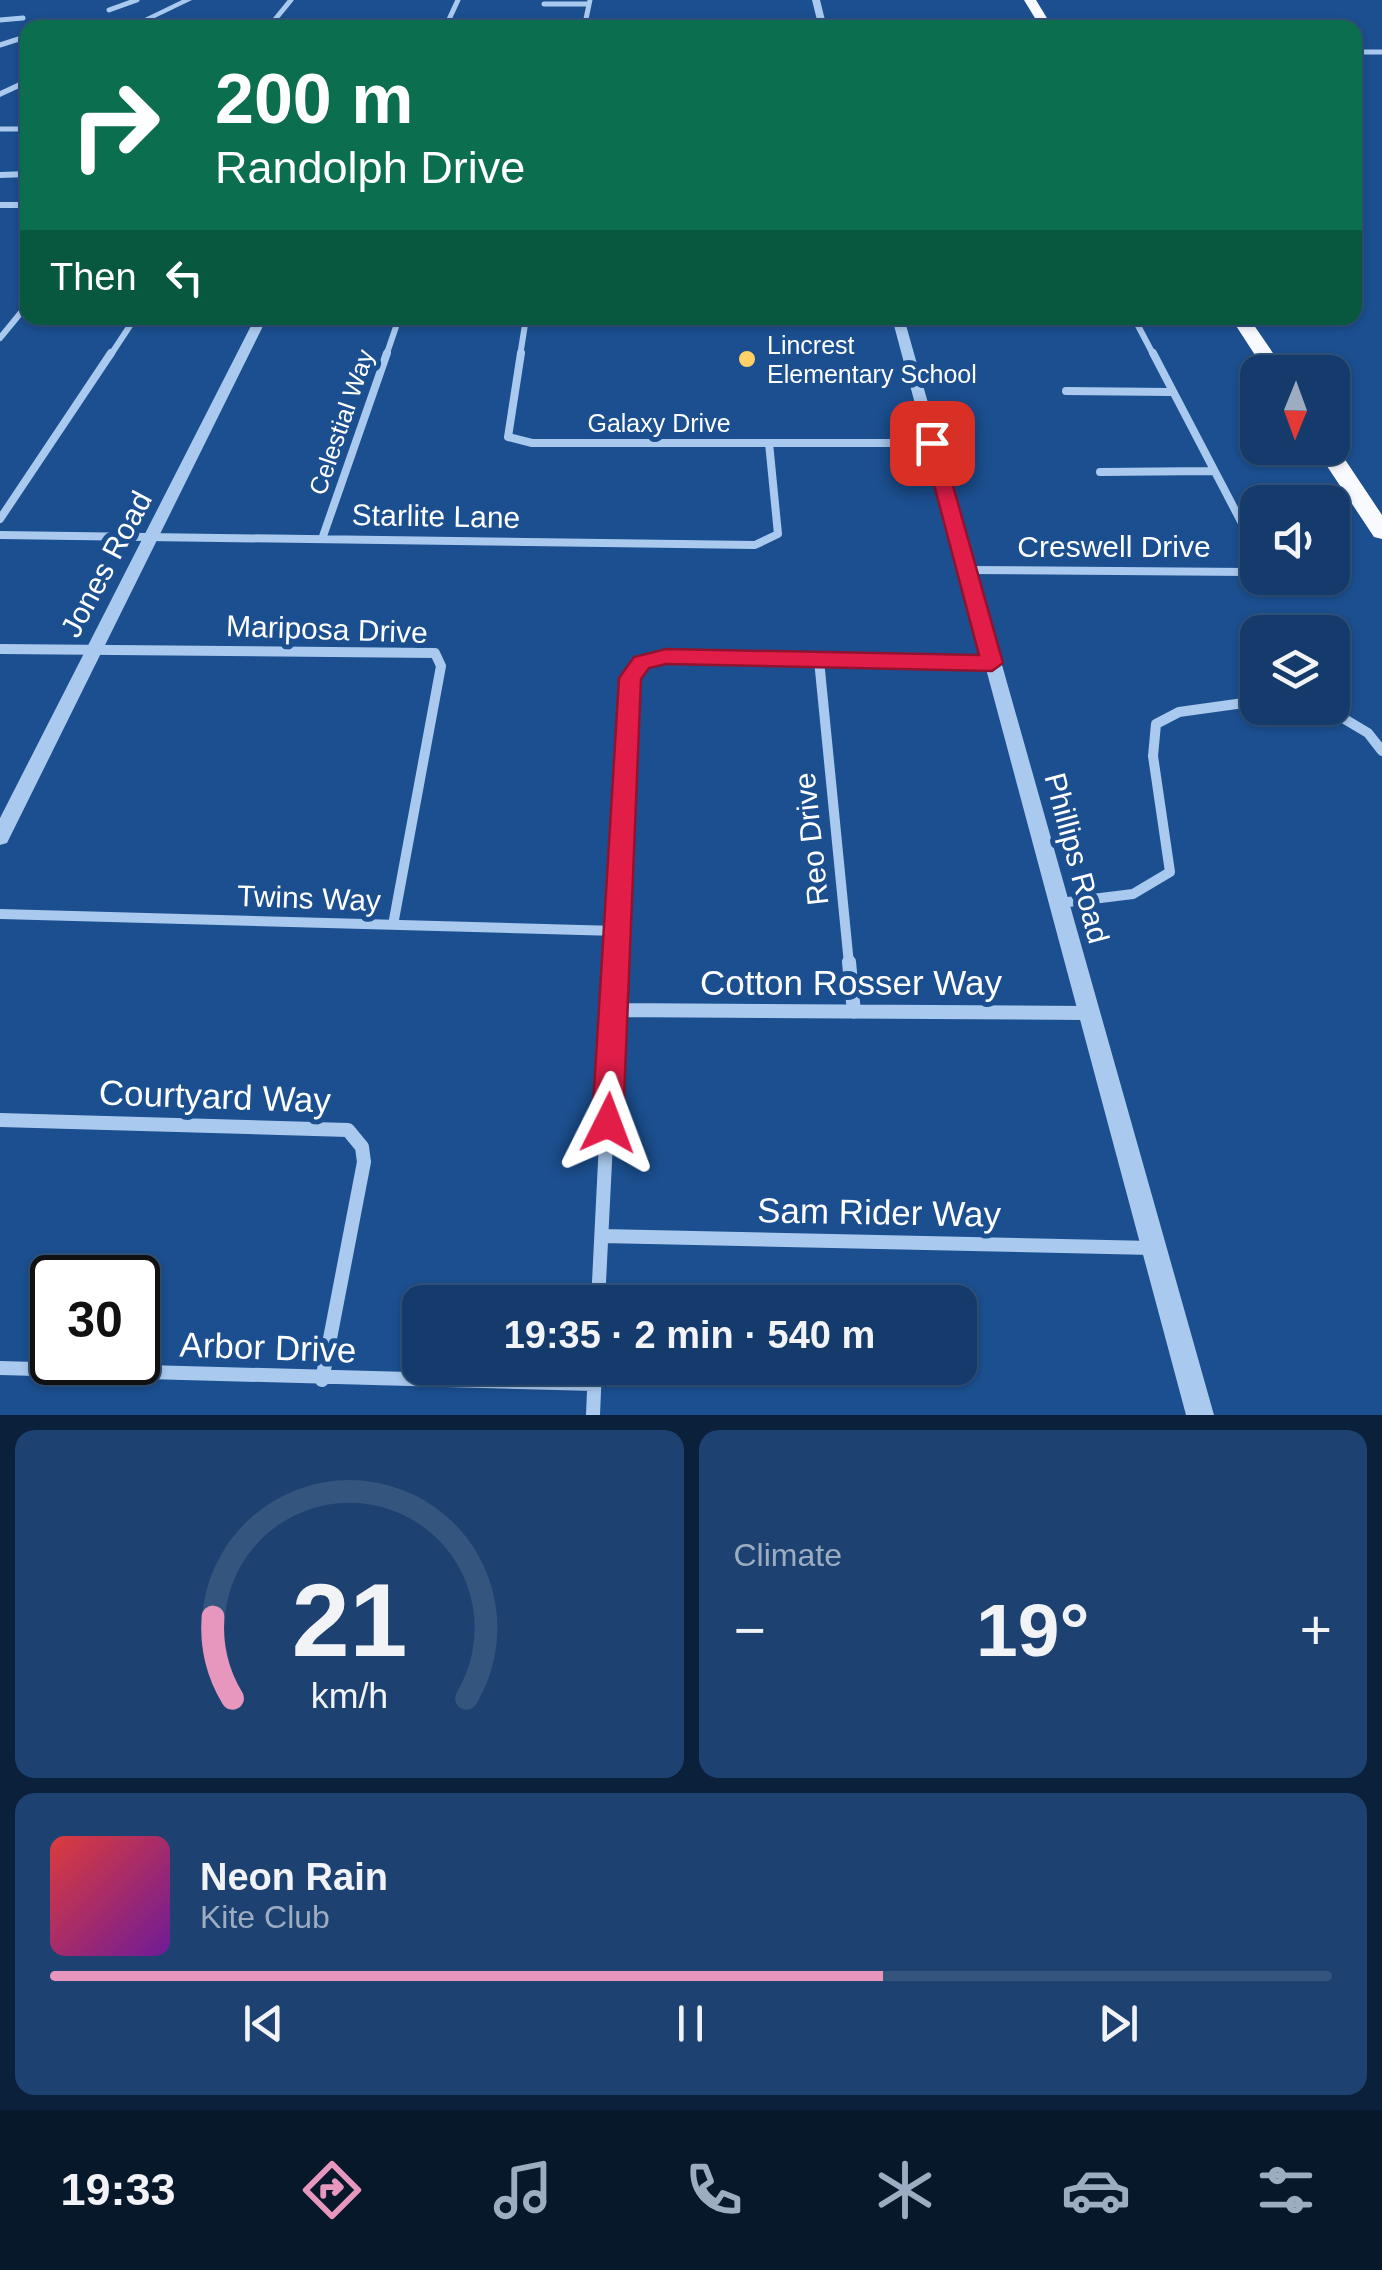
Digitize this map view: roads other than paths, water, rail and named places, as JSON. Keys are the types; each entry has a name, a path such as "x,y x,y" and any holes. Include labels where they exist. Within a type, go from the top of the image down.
{"highway":[{"path":"1245,325 1265,355"},
{"path":"1337,465 1382,532"}],"street":[{"path":"109,10 135,0"},
{"path":"144,20 188,0"},
{"path":"275,20 291,0"},
{"path":"544,4 590,2"},
{"path":"0,20 23,18"},
{"path":"0,338 20,314"},
{"path":"0,518 130,325"},
{"name":"Jones Road","path":"0,837 258,325"},
{"name":"Celestial Way","path":"322,539 397,325"},
{"name":"Galaxy Drive","path":"525,325 508,437 532,443 932,443"},
{"name":"Phillips Road","path":"900,325 1200,1415"},
{"name":"Creswell Drive","path":"1137,325 1240,520"},
{"path":"1066,390 1170,392"},
{"name":"Starlite Lane","path":"0,536 754,545 778,534 769,443"},
{"path":"1100,472 1213,470"},
{"name":"Creswell Drive","path":"967,570 1240,572"},
{"name":"Mariposa Drive","path":"0,648 422,652 440,658 393,925"},
{"path":"599,1285 630,678 642,662 666,656 992,663"},
{"name":"Reo Drive","path":"819,660 854,1012"},
{"path":"1059,903 1144,894 1158,886 1170,872 1152,756 1156,724 1179,712 1240,704"},
{"path":"1350,720 1382,751"},
{"name":"Twins Way","path":"0,914 617,931"},
{"name":"Cotton Rosser Way","path":"613,1010 1089,1013"},
{"name":"Courtyard Way","path":"0,1120 348,1130 362,1147 364,1162 322,1380"},
{"name":"Sam Rider Way","path":"602,1236 1154,1248"},
{"name":"Arbor Drive","path":"0,1368 322,1380 402,1379"},
{"path":"593,1415 595,1385"}],"place":[{"name":"Lincrest Elementary School","path":"747,359"}]}
